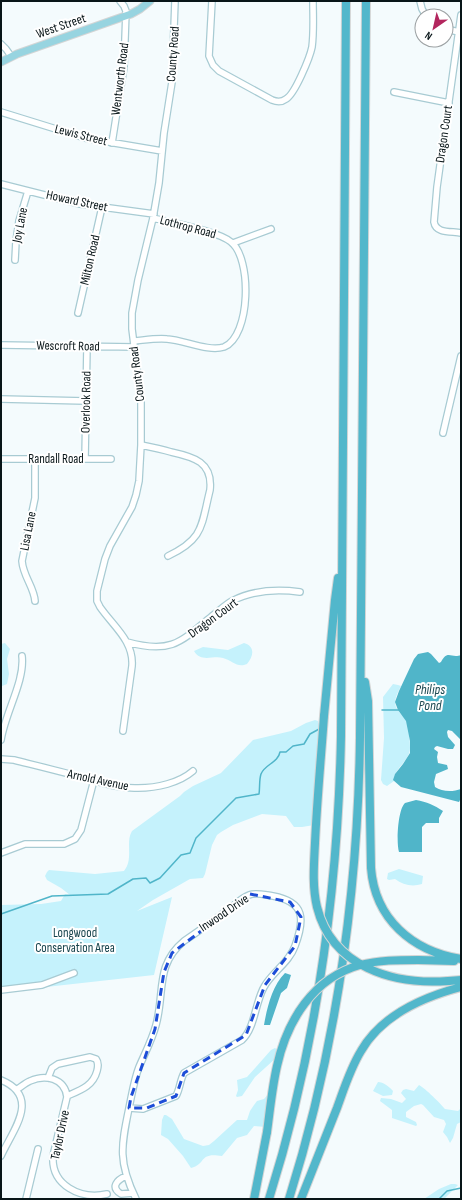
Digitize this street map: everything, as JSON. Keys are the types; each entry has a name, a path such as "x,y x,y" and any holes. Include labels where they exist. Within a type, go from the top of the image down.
{"highway":[{"path":"269,1199 287,1136 307,1055 319,990 330,914 337,842 340,790 346,1"},
{"path":"289,1199 308,1135 334,1018 346,947 357,827 360,767 366,1"},
{"path":"342,556 335,600 324,716 314,868 315,897 322,921 331,938 356,962 369,969 407,980 428,982 461,980"},
{"path":"361,660 368,701 371,868 376,892 382,908 388,917 406,936 420,946 461,960"},
{"path":"254,1199 267,1132 276,1072 282,1047 294,1020 307,999 328,980 355,967 387,960 461,960"},
{"path":"301,1199 352,1068 366,1044 379,1028 402,1011 433,996 461,987"}],"main road":[{"name":"West Street","path":"1,62 11,56 126,16 137,11 150,1"}],"street":[{"path":"120,1 125,8 126,16"},
{"name":"County Road","path":"123,731 132,661 131,650 127,642 97,601 96,591 107,553 134,501 139,481 141,401 132,322 133,306 140,269 154,216 160,174 172,82 175,1"},
{"path":"212,1 210,56 213,65 218,70 278,102 290,96 310,56 312,42 313,1"},
{"name":"Dragon Court","path":"461,15 437,187 434,224 439,230 461,233"},
{"name":"Wentworth Road","path":"112,143 124,67 126,16"},
{"path":"454,31 459,32"},
{"path":"1,44 6,48 11,56"},
{"path":"394,92 448,103"},
{"name":"Lewis Street","path":"1,112 85,138 162,151"},
{"name":"Howard Street","path":"1,184 69,201 154,216"},
{"name":"Joy Lane","path":"15,260 18,221 28,191"},
{"name":"Milton Road","path":"78,314 102,207"},
{"name":"Lothrop Road","path":"134,344 166,339 217,348 223,347 232,341 238,332 244,308 244,273 241,257 233,243 224,237 154,216"},
{"path":"233,243 271,229"},
{"name":"Wescroft Road","path":"1,345 87,346 134,344"},
{"name":"Overlook Road","path":"85,459 87,346"},
{"path":"443,433 461,356"},
{"path":"1,399 86,401"},
{"path":"141,445 192,457 204,466 209,474 211,485 199,532 188,545 168,556"},
{"name":"Randall Road","path":"1,459 111,459"},
{"name":"Lisa Lane","path":"35,459 34,498 22,561 24,571 34,594 35,601"},
{"name":"Dragon Court","path":"127,642 152,647 172,645 184,639 226,605 236,599 268,590 300,592"},
{"path":"1,739 5,721 22,674 22,656"},
{"name":"Arnold Avenue","path":"1,758 121,786 139,788 174,782 184,778 193,771"},
{"path":"1,853 25,844 64,844 75,839 81,830 94,780"},
{"name":"Inwood Drive","path":"129,1108 144,1109 174,1097 177,1094 181,1078 184,1073 245,1037 250,1028 258,999 265,985 284,964 295,946 301,917 297,908 290,902 283,898 270,895 250,894 184,941 172,953 167,961 163,977 157,1023 138,1069 129,1108 122,1141 126,1176 136,1199"},
{"path":"1,990 42,985 74,973"},
{"path":"16,1090 28,1082 48,1078 52,1068 58,1064 90,1057 96,1058 98,1064 92,1082 81,1090 67,1096"},
{"name":"Taylor Drive","path":"48,1078 56,1080 61,1084 67,1096 53,1156 55,1174 69,1192 78,1196 91,1198 107,1194"},
{"path":"1,1080 8,1083 16,1090 22,1102 22,1114 2,1152"},
{"path":"26,1199 38,1149"},
{"path":"126,1176 117,1181 116,1188 121,1194 133,1193"}],"highlighted area":[{"path":"250,894 290,902 301,917 295,946 265,985 246,1035 184,1073 176,1096 147,1108 129,1108 131,1097 155,1029 164,972 172,953"}],"green space":[{"path":"5,643 10,649 7,659 9,674 7,684 2,686 1,644"},
{"path":"244,643 248,644 252,649 252,655 247,664 244,665 238,665 219,657 200,657 194,651 203,647 228,650"},
{"path":"393,684 401,686 395,704 407,723 410,748 407,757 394,777 394,781 387,786 383,784 381,780 384,738 383,697"},
{"name":"Longwood Conservation Area","path":"315,720 318,721 320,728 314,825 294,827 286,816 262,814 233,825 217,835 212,845 203,878 190,879 137,911 172,897 154,975 1,992 1,905 41,904 61,901 65,894 70,895 47,880 45,876 49,870 95,874 124,871 127,866 129,856 129,840 132,831 193,786 221,773 253,740 291,731"},
{"path":"399,869 423,876 422,884 408,885 395,879 387,879 388,873"},
{"path":"275,1048 278,1050 276,1058 255,1077 242,1096 237,1097 237,1080 247,1077 271,1050"},
{"path":"378,1082 390,1088 393,1091 392,1095 383,1096 373,1091"},
{"path":"419,1085 445,1109 458,1111 461,1108 461,1122 457,1124 450,1143 443,1132 446,1124 444,1120 434,1117 423,1105 421,1104 414,1106 406,1112 406,1117 416,1122 416,1126 392,1118 392,1110 380,1101 381,1098 391,1099 402,1103 406,1099 401,1093 403,1090 406,1089 414,1091"},
{"path":"270,1092 266,1127 254,1126 247,1135 237,1138 222,1156 214,1155 206,1157 199,1164 191,1168 168,1139 161,1135 162,1120 164,1115 166,1115 172,1119 184,1139 203,1146 209,1145 237,1120 247,1120 250,1111 257,1101 264,1099"},
{"path":"451,1184 458,1185 444,1199 424,1199 439,1189"}],"water":[{"name":"Philips Pond","path":"428,652 439,663 448,655 461,655 461,740 452,731 448,730 448,737 455,745 453,749 437,746 434,749 438,752 438,763 447,765 448,769 436,774 434,782 435,787 448,791 461,789 461,798 459,802 401,787 393,780 395,774 410,753 410,741 406,721 398,710 395,702 414,659 418,654"},
{"path":"416,800 430,804 443,811 439,818 439,823 426,823 422,827 422,852 399,852 398,834 401,812 405,803"},
{"path":"285,973 291,975 287,988 281,993 270,1025 264,1025 273,991 280,978"}],"waterway":[{"path":"382,710 400,710"},
{"path":"1,914 52,896 108,894 133,879 146,878 150,883 160,878 181,855 190,853 196,838 236,798 259,794 261,774 265,768 277,759 280,752 286,752 293,746 304,744 310,734 321,728"},
{"path":"439,1199 447,1191 461,1188"}]}
